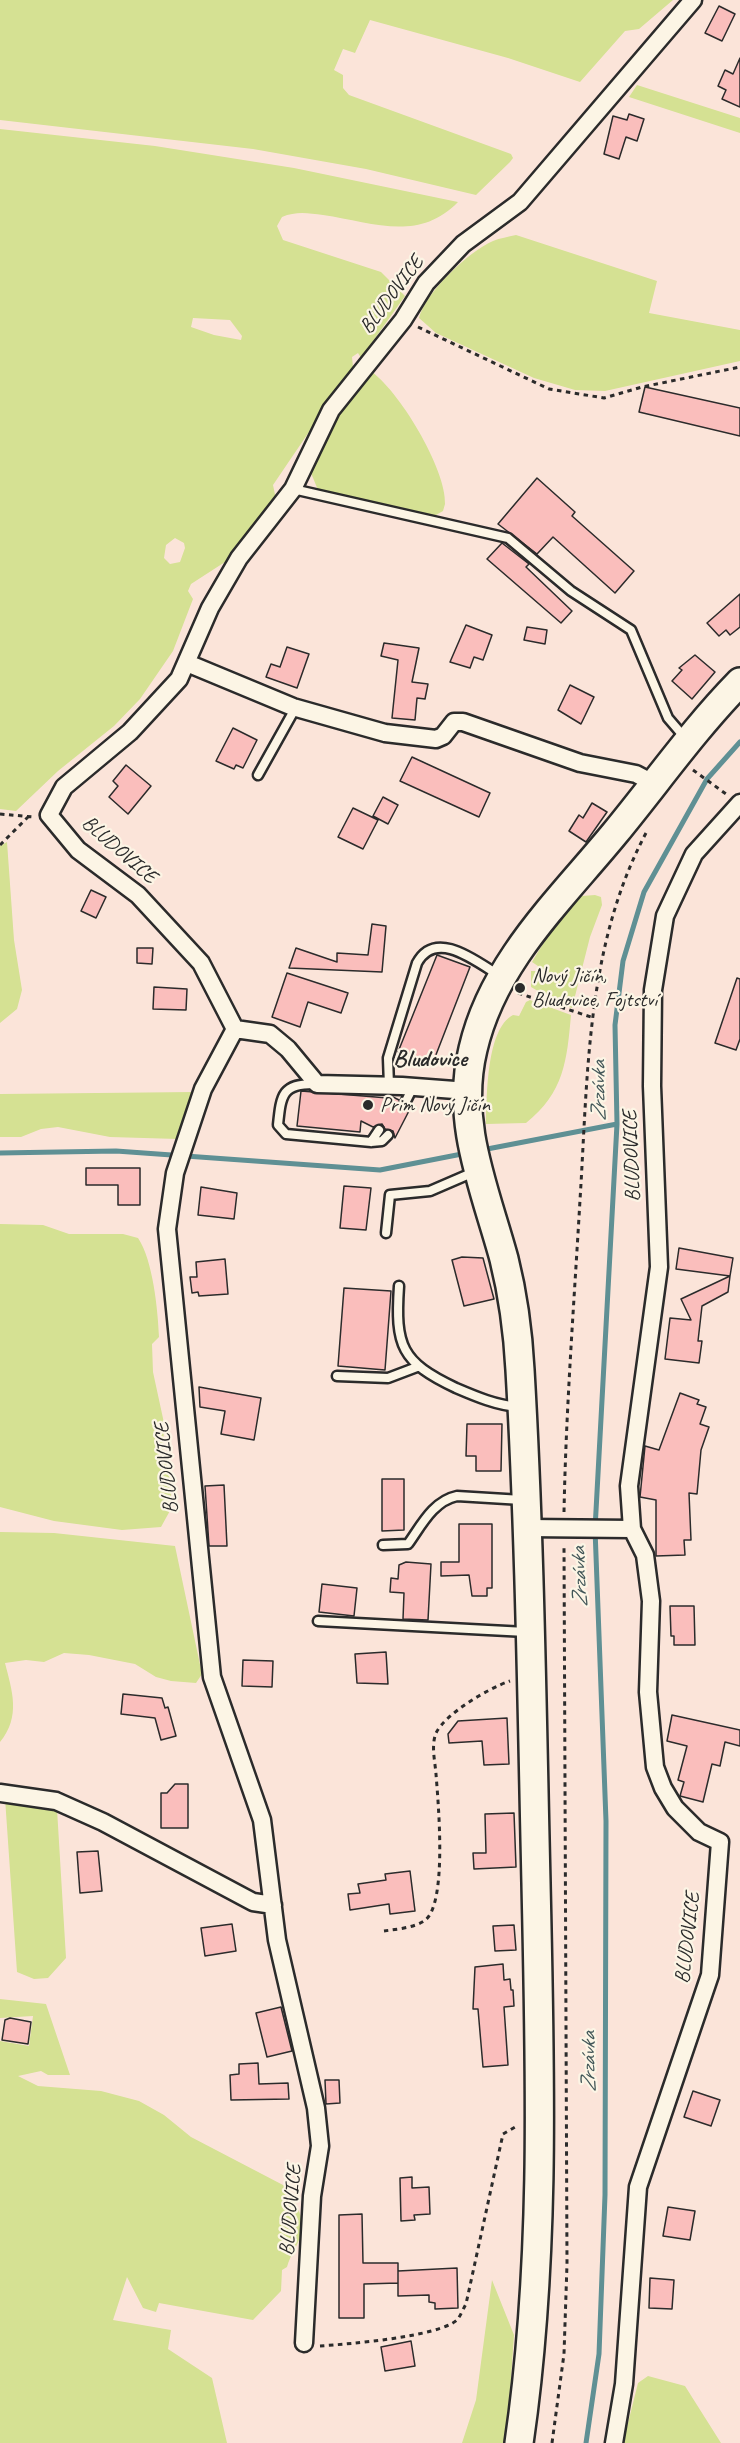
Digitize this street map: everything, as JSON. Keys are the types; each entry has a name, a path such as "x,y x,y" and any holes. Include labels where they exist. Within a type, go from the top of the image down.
{"main road":[{"path":"519,2443 534,2288 539,2013 527,1528 522,1408 512,1292 474,1159 468,1091 471,1056 478,1030 501,977 538,924 617,831 687,740 740,682"}],"street":[{"name":"BLUDOVICE","path":"304,2343 312,2196 320,2146 316,2108 277,1941 262,1820 212,1677 167,1229 175,1173 199,1100 234,1029 201,963 138,895 78,850 49,815 64,787 130,732 179,679 210,608 238,558 293,489 330,410 403,320 426,283 463,244 520,201 693,0"},
{"path":"187,663 296,707 385,733 432,740 443,736 454,722 463,722 580,762 636,774 653,783"},
{"name":"BLUDOVICE","path":"614,2443 624,2384 638,2187 710,1975 720,1842 699,1832 675,1808 663,1788 655,1767 648,1692 651,1601 645,1555 625,1529 628,1486 659,1267 652,1086 655,981 664,916 694,854 736,800"},
{"path":"234,1029 270,1034 288,1049 317,1084 468,1091"},
{"path":"527,1528 625,1529"},
{"path":"0,1793 56,1801 103,1822 253,1902 273,1905"}],"lane":[{"path":"293,489 508,538 571,591 631,630 668,718 687,740"},
{"path":"258,775 296,707"},
{"path":"405,1103 388,1058 417,963 424,952 434,947 444,947 466,956 501,977"},
{"path":"317,1084 300,1084 289,1088 281,1099 278,1125 286,1134 371,1142 382,1142 388,1135"},
{"path":"371,1142 379,1130"},
{"path":"386,1233 390,1195 430,1191 474,1159"},
{"path":"399,1286 397,1316 404,1345 417,1367 482,1399 496,1404 522,1408"},
{"path":"337,1376 388,1378 417,1367"},
{"path":"382,1545 408,1545 436,1507 447,1498 457,1496 526,1501"},
{"path":"318,1621 530,1632"}],"path":[{"path":"403,320 549,390 604,398 642,387 740,367"},
{"path":"693,770 736,800"},
{"path":"0,814 29,817 49,815"},
{"path":"0,845 29,817"},
{"path":"552,2443 564,2343 567,2264 565,2079 568,1529 591,1018 609,921 622,882 648,829"},
{"path":"501,977 519,994 591,1018"},
{"path":"384,1931 413,1926 426,1920 434,1906 441,1854 434,1752 437,1733 454,1713 497,1686 514,1680 531,1679"},
{"path":"304,2343 316,2346 385,2340 443,2327 457,2320 466,2304 503,2134 519,2125 538,2124"}],"green space":[{"path":"0,0 673,0 639,29 625,31 580,82 508,58 370,20 355,53 343,49 334,70 343,75 343,88 349,95 511,154 513,158 510,162 476,195 366,169 253,149 0,120"},
{"path":"637,85 740,118 740,133 629,97"},
{"path":"0,129 155,146 294,168 458,202 443,215 411,226 377,225 307,213 282,217 277,226 283,240 381,272 405,296 361,358 358,353 352,357 353,367 273,485 277,504 225,562 191,584 188,591 193,599 173,651 140,699 114,726 58,771 16,811 0,809","holes":["193,318 230,320 242,336 241,340 214,335 191,327","175,538 184,543 185,548 180,562 170,564 164,558 166,545"]},
{"path":"516,235 657,281 649,313 740,330 740,361 605,391 575,390 534,378 436,333 419,318 439,285 461,263 483,246 501,238"},
{"path":"369,370 381,380 406,411 419,431 438,471 445,504 443,511 429,519 342,499 318,490 311,473 329,431"},
{"path":"7,842 14,940 22,990 17,1009 0,1023 0,846"},
{"path":"582,896 601,897 602,905 590,937 572,1008 562,1005 531,987 531,971 536,971 538,966 532,962 555,927 575,903"},
{"path":"530,1000 571,1015 568,1047 561,1075 548,1100 526,1123 486,1124 490,1065 498,1034 504,1023 513,1015 519,1016 526,1002"},
{"path":"194,1092 178,1139 110,1137 58,1127 41,1129 21,1137 0,1137 0,1094"},
{"path":"0,1224 43,1225 69,1234 123,1234 138,1238 147,1259 154,1286 159,1337 152,1344 153,1372 164,1423 163,1454 169,1471 172,1507 161,1527 122,1530 54,1521 0,1507"},
{"path":"0,1532 54,1533 175,1546 202,1674 196,1683 171,1681 156,1677 135,1664 89,1655 64,1653 44,1662 26,1660 5,1663 12,1693 13,1713 7,1732 0,1742"},
{"path":"5,1798 57,1809 66,1958 48,1978 34,1979 17,1972"},
{"path":"0,1999 46,2004 70,2075 48,2075 41,2071 18,2076 38,2086 101,2091 139,2101 164,2115 191,2137 283,2185 292,2196 302,2223 299,2241 287,2267 282,2270 281,2291 253,2320 159,2303 156,2312 143,2308 127,2277 113,2320 171,2330 168,2349 212,2378 227,2443 0,2443 0,2041 29,2046 33,2016 0,2018"},
{"path":"492,2280 514,2335 507,2438 506,2443 462,2443 476,2400"},
{"path":"648,2376 685,2386 721,2443 623,2443 638,2383"}],"building":[{"path":"719,6 735,14 722,41 705,33"},
{"path":"740,58 740,107 722,99 726,90 718,86 725,70 733,74"},
{"path":"629,114 644,119 637,141 626,137 619,159 604,154 613,116 627,120"},
{"path":"645,387 740,408 740,436 639,412"},
{"path":"537,478 575,512 572,516 634,571 615,593 553,537 537,554 498,524"},
{"path":"502,543 529,564 526,567 572,611 561,623 487,559"},
{"path":"740,594 740,627 730,635 726,630 719,636 707,623"},
{"path":"466,625 492,635 483,660 474,657 470,668 450,662"},
{"path":"527,627 547,630 545,644 524,640"},
{"path":"384,643 419,648 412,682 428,684 425,699 417,698 415,720 392,718 398,660 381,656"},
{"path":"287,647 309,654 297,688 266,677 271,664 280,667"},
{"path":"695,655 715,672 692,699 672,681 682,670 679,668"},
{"path":"570,685 594,697 581,724 558,710"},
{"path":"233,728 257,740 243,768 236,765 234,769 216,761"},
{"path":"412,757 490,793 479,817 400,781"},
{"path":"126,765 151,786 128,814 109,797 118,786 113,781"},
{"path":"383,797 398,805 388,824 373,816"},
{"path":"592,803 607,812 586,842 569,831 579,815 583,818"},
{"path":"353,808 378,820 363,849 338,837"},
{"path":"91,890 106,897 96,918 81,911"},
{"path":"372,924 386,926 382,972 289,968 296,948 337,962 337,953 368,955"},
{"path":"137,948 153,948 152,964 137,963"},
{"path":"437,955 470,967 432,1065 398,1052"},
{"path":"287,973 348,993 341,1013 308,1002 300,1027 272,1017"},
{"path":"737,978 740,979 740,1039 736,1050 715,1043"},
{"path":"154,987 187,989 186,1010 153,1009"},
{"path":"301,1091 388,1098 391,1096 399,1100 402,1108 411,1107 395,1138 393,1131 385,1129 382,1124 373,1127 361,1121 360,1132 297,1126"},
{"path":"86,1168 140,1168 140,1205 118,1205 118,1185 86,1185"},
{"path":"344,1186 371,1188 366,1230 340,1228"},
{"path":"201,1187 237,1193 234,1219 198,1215"},
{"path":"679,1248 733,1258 730,1276 676,1269"},
{"path":"462,1257 483,1258 494,1299 464,1306 452,1260"},
{"path":"225,1259 228,1294 199,1296 198,1292 192,1293 190,1277 197,1277 196,1262"},
{"path":"730,1276 728,1292 702,1306 698,1341 702,1341 699,1363 665,1359 670,1318 691,1320 681,1299"},
{"path":"344,1288 391,1291 385,1370 338,1366"},
{"path":"199,1387 261,1398 254,1440 221,1434 225,1411 200,1407"},
{"path":"680,1393 699,1400 697,1404 706,1407 700,1424 709,1427 701,1450 697,1494 689,1493 691,1540 684,1540 685,1555 656,1556 656,1500 640,1497 645,1446 659,1450"},
{"path":"467,1424 502,1424 501,1471 476,1471 476,1456 466,1456"},
{"path":"382,1479 404,1479 404,1530 382,1531"},
{"path":"224,1485 227,1546 209,1546 205,1486"},
{"path":"459,1524 492,1524 492,1588 487,1588 487,1596 472,1596 469,1575 441,1576 441,1562 459,1562"},
{"path":"406,1562 431,1564 428,1620 403,1619 404,1593 390,1592 391,1578 398,1579 399,1565"},
{"path":"322,1584 357,1588 354,1616 319,1612"},
{"path":"670,1606 694,1606 695,1645 674,1645 674,1636 671,1636"},
{"path":"386,1652 388,1684 357,1683 355,1654"},
{"path":"243,1660 273,1661 272,1687 242,1686"},
{"path":"123,1694 162,1698 165,1708 168,1707 176,1736 161,1740 155,1718 121,1714"},
{"path":"672,1715 740,1730 740,1746 725,1742 720,1766 712,1764 703,1802 680,1796 684,1782 678,1780 687,1746 667,1741"},
{"path":"507,1718 509,1764 484,1765 482,1741 449,1743 448,1734 458,1721"},
{"path":"175,1784 188,1784 188,1828 161,1828 161,1793 167,1793"},
{"path":"514,1813 516,1867 474,1869 473,1853 486,1853 485,1814"},
{"path":"98,1851 102,1891 80,1893 77,1852"},
{"path":"410,1871 415,1911 390,1914 389,1904 350,1910 348,1894 360,1893 358,1884 386,1880 385,1874"},
{"path":"232,1924 236,1951 205,1956 201,1928"},
{"path":"514,1925 516,1950 495,1951 493,1926"},
{"path":"503,1964 504,1980 510,1979 511,1990 513,1990 514,2006 504,2007 508,2065 483,2067 478,2009 473,2009 475,1967"},
{"path":"281,2007 292,2051 267,2057 256,2013"},
{"path":"10,2018 31,2022 28,2044 2,2040 5,2020"},
{"path":"258,2063 259,2084 288,2083 289,2099 231,2100 230,2075 239,2074 239,2064"},
{"path":"325,2080 339,2080 340,2103 326,2104"},
{"path":"693,2091 720,2100 711,2126 684,2117"},
{"path":"412,2177 412,2188 429,2187 430,2214 414,2215 415,2220 401,2221 400,2178"},
{"path":"668,2207 695,2211 690,2240 663,2236"},
{"path":"362,2214 363,2263 398,2263 398,2283 364,2284 364,2318 339,2318 339,2215"},
{"path":"457,2268 458,2308 435,2309 435,2303 429,2302 429,2295 398,2296 398,2271"},
{"path":"650,2278 674,2280 672,2309 649,2308"},
{"path":"411,2341 415,2366 385,2371 381,2347"}],"waterway":[{"name":"Zrzávka","path":"586,2443 599,2354 605,2195 606,1821 595,1529 617,1124 615,1025 623,961 644,892 707,779 740,742"},
{"path":"482,1150 617,1124"},
{"path":"0,1153 116,1151 380,1170 467,1153"}],"place":[{"name":"Nový Jičín, Bludovice, Fojtství","path":"520,988"},
{"name":"Prim Nový Jičín","path":"368,1105"}],"district":[{"name":"Bludovice","path":"430,1060"}]}
